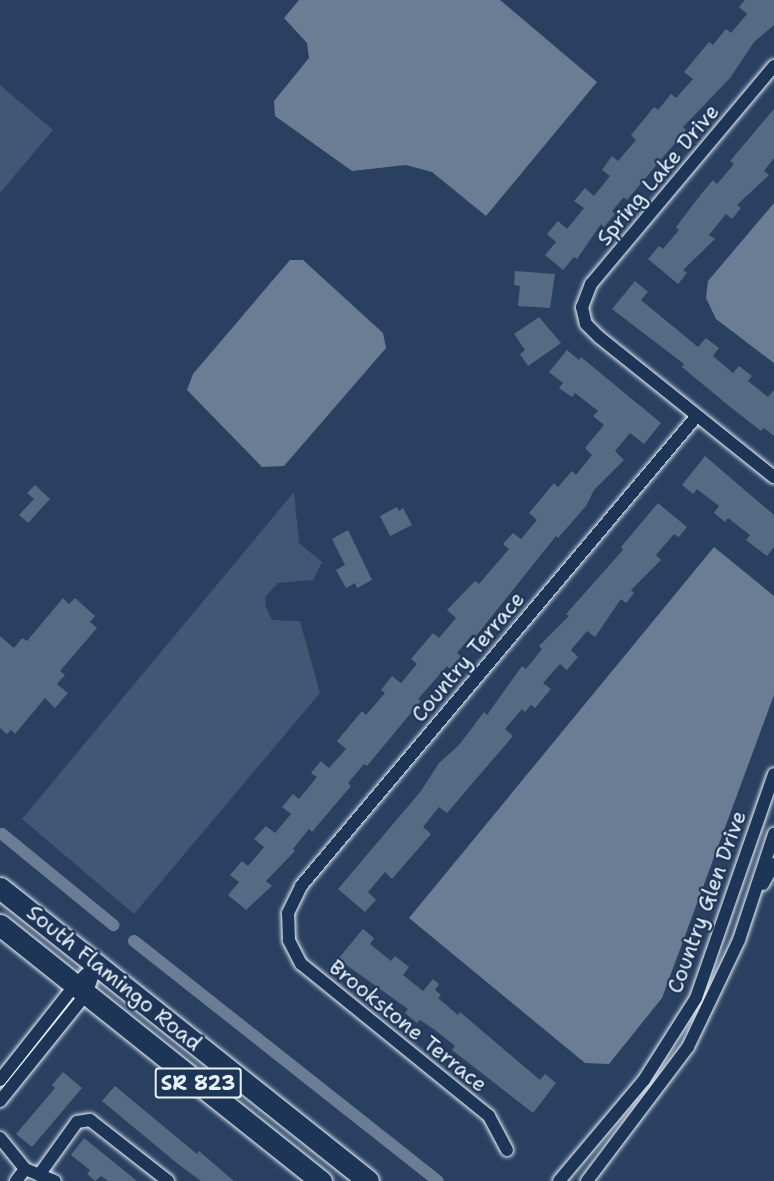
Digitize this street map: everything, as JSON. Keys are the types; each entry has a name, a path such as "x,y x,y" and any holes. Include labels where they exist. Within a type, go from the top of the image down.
{"highway":[{"name":"South Flamingo Road","path":"0,888 368,1181"},
{"name":"South Flamingo Road","path":"0,926 321,1181"}],"street":[{"name":"Spring Lake Drive","path":"696,417 591,330 582,313 583,300 591,284 774,66"},
{"path":"696,417 774,477"},
{"name":"Country Terrace","path":"288,931 288,913 302,886 696,417"},
{"name":"Country Glen Drive","path":"559,1181 644,1080 696,998 774,774"},
{"name":"Country Glen Drive","path":"588,1181 688,1047 739,940 774,834"},
{"name":"Country Glen Drive","path":"752,900 774,864"},
{"name":"Brookstone Terrace","path":"288,931 296,956 309,972 489,1116 507,1150"},
{"path":"0,1101 97,964"},
{"path":"0,1080 81,989"},
{"path":"39,1175 77,1122 90,1119 168,1181"},
{"path":"0,1138 25,1169 55,1181"},
{"path":"16,1181 25,1169"}],"shaded area":[{"path":"299,0 500,0 597,82 486,216 432,172 406,165 352,171 275,116 274,101 309,58 307,43 284,18"},
{"path":"0,85 53,130 0,193"},
{"path":"774,203 774,363 716,319 706,298 708,281"},
{"path":"290,260 303,260 383,333 386,348 284,466 262,467 187,390 193,374"},
{"path":"294,492 299,543 322,562 313,580 278,583 265,597 266,607 272,620 300,621 320,693 134,914 22,819"},
{"path":"714,547 774,596 774,695 662,998 609,1064 585,1063 409,918"}],"building":[{"path":"745,0 774,0 774,25 754,42 730,78 683,127 686,130 627,200 624,197 612,211 615,214 604,227 601,224 577,259 574,257 563,270 545,255 556,242 547,234 558,221 567,229 584,208 574,201 585,188 594,196 610,176 602,170 612,156 618,161 636,140 631,135 654,107 658,110 671,94 676,98 693,79 684,72 709,42 713,45 726,29 731,33 747,14 739,7"},
{"path":"774,109 774,158 764,171 769,175 737,205 741,208 732,219 726,214 709,235 715,239 683,270 687,273 678,284 648,259 659,246 663,249 679,230 676,227 702,193 713,180 717,184 734,164 730,161"},
{"path":"515,271 555,274 550,308 518,306 520,286 514,285"},
{"path":"635,281 648,292 641,300 698,347 706,338 719,348 713,356 733,373 739,366 752,376 748,381 768,397 774,390 774,436 764,428 761,431 729,406 682,367 684,364 612,309"},
{"path":"539,317 561,343 528,366 520,354 525,350 514,334"},
{"path":"567,350 579,360 581,357 661,423 644,444 630,433 615,451 624,460 594,490 586,506 558,538 556,536 476,636 473,634 457,653 461,656 450,669 447,666 418,699 421,701 367,766 364,764 348,783 351,786 312,832 309,829 293,849 295,851 266,881 272,886 246,910 228,895 239,882 230,875 242,861 248,866 264,847 254,839 266,826 275,833 291,814 282,807 293,794 299,799 317,777 311,773 321,761 329,768 346,749 337,741 362,711 366,715 385,693 381,690 392,676 401,683 417,664 411,659 433,633 439,638 456,618 447,610 475,581 479,584 509,549 503,544 513,533 521,539 537,520 529,513 554,483 558,487 572,471 576,475 592,455 585,448 604,425 593,416 598,411 575,393 572,397 559,388 563,383 549,372"},
{"path":"705,456 774,515 774,547 767,556 746,540 750,535 728,518 725,522 714,513 719,506 697,489 693,494 682,485"},
{"path":"35,485 50,499 28,523 19,515 34,499 27,493"},
{"path":"658,503 687,527 679,537 674,534 656,555 661,560 631,590 634,593 626,603 621,599 595,637 587,631 571,650 578,657 567,670 560,664 543,683 551,689 535,708 531,705 525,712 522,709 505,729 513,736 447,813 439,807 423,827 431,834 392,879 385,872 368,892 376,900 365,912 338,889 421,791 439,763 459,745 484,712 487,715 522,666 526,669 542,649 539,646 569,616 566,614 623,550 621,547"},
{"path":"397,507 399,511 403,508 412,525 390,536 380,516"},
{"path":"348,530 372,580 357,588 355,583 346,588 336,570 345,565 332,539"},
{"path":"63,598 69,604 75,598 95,616 90,622 97,628 60,671 65,675 57,684 68,693 55,708 45,698 15,734 11,730 7,734 0,728 0,636 14,648 22,638 27,641"},
{"path":"363,929 374,938 370,944 391,961 395,956 409,967 403,975 423,991 433,979 439,984 435,990 441,995 438,998 458,1015 460,1012 540,1080 545,1074 556,1083 533,1113 452,1050 455,1046 435,1030 420,1020 417,1023 405,1013 408,1009 338,959"},
{"path":"63,1072 82,1088 32,1147 16,1134 55,1088 52,1085"},
{"path":"115,1086 197,1154 199,1151 234,1181 201,1181 178,1164 102,1101"},
{"path":"84,1138 137,1181 108,1181 101,1176 95,1181 87,1174 90,1170 71,1155"}],"waterway":[{"path":"2,834 113,925"},
{"path":"134,941 438,1181"}]}
